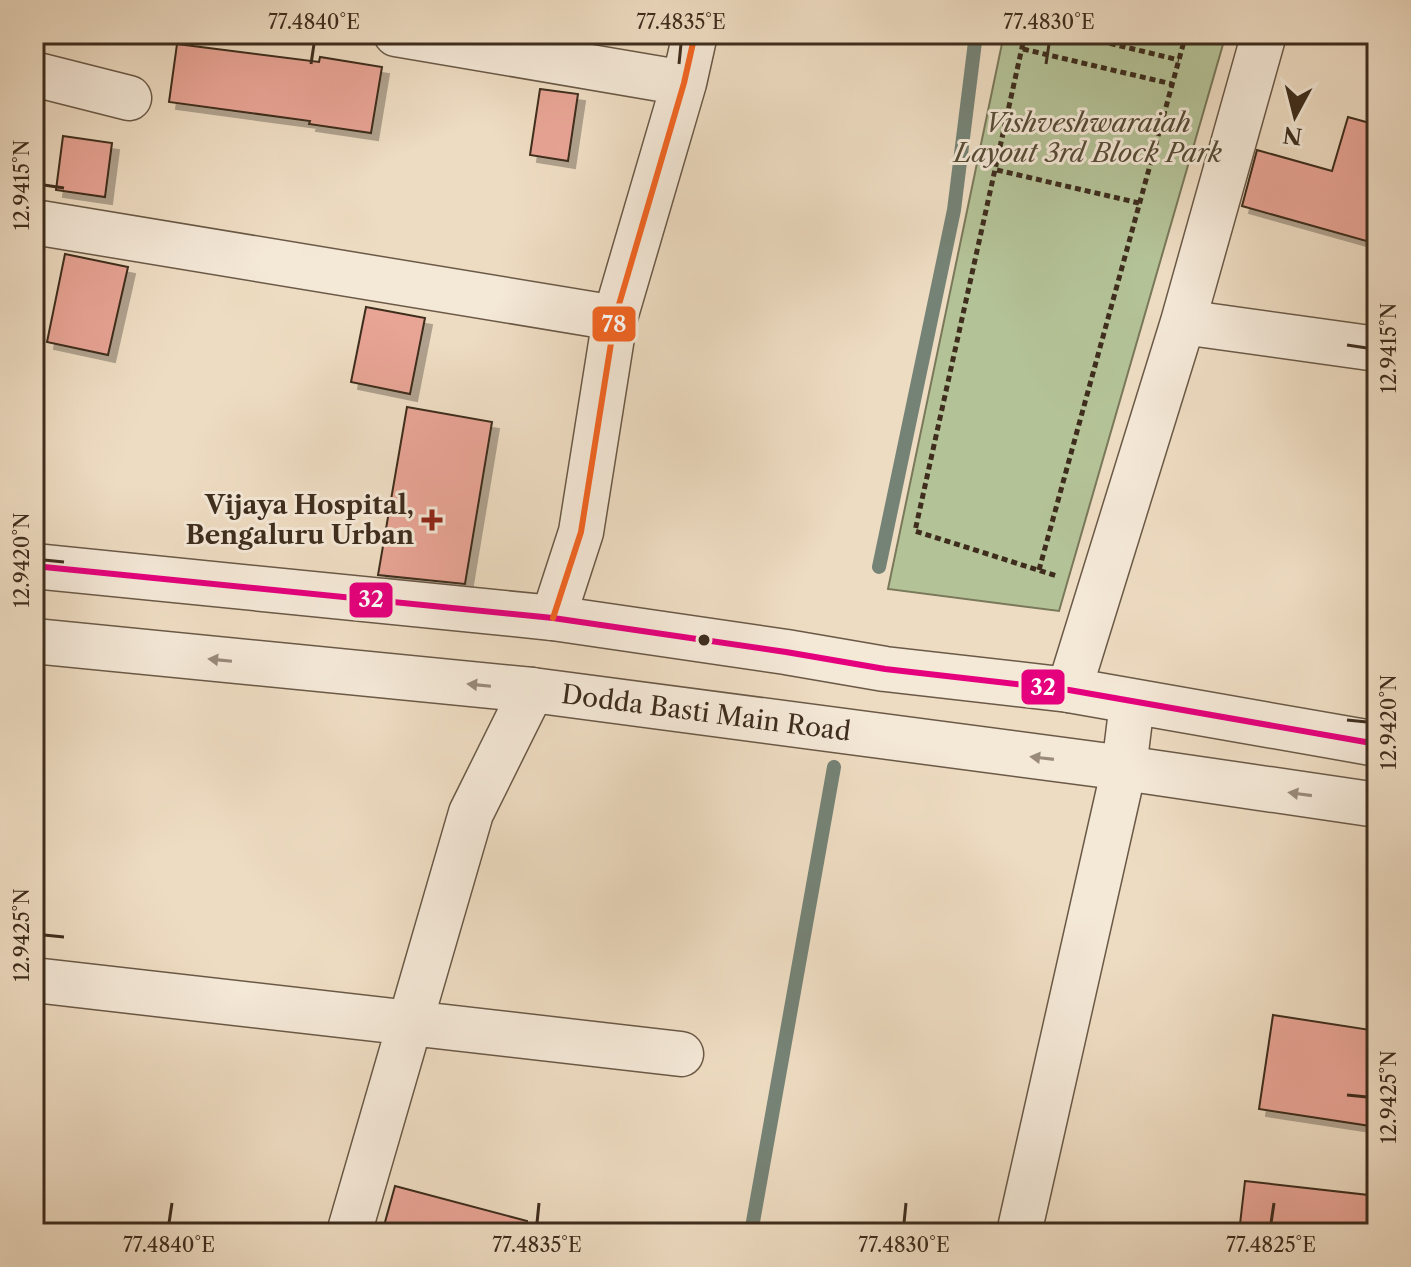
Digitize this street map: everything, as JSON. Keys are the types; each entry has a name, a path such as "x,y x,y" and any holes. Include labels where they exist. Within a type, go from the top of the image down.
{"street":[{"path":"396,34 684,83"},
{"path":"553,618 581,532 615,318 684,83 695,34"},
{"path":"1069,690 1183,322 1264,34"},
{"path":"34,74 129,98"},
{"path":"34,222 615,318"},
{"path":"1183,322 1377,349"},
{"path":"34,566 553,618 885,669 1069,690 1377,744"},
{"name":"Dodda Basti Main Road","path":"34,641 532,690 1124,768 1377,805"},
{"path":"349,1233 471,813 532,690"},
{"path":"1019,1233 1124,768 1132,703"},
{"path":"34,980 681,1054"}],"path":[{"path":"1025,34 915,531 1039,570 1186,34"},
{"path":"1071,34 1179,60"},
{"path":"1023,49 1172,84"},
{"path":"997,170 1139,203"}],"green space":[{"name":"Vishveshwaraiah Layout 3rd Block Park","path":"1004,34 1226,34 1059,611 888,589"}],"building":[{"path":"177,44 319,62 320,57 382,67 371,133 309,124 310,121 169,102"},
{"path":"540,89 578,94 568,161 530,155"},
{"path":"1348,117 1377,125 1377,244 1242,206 1257,150 1332,171"},
{"path":"63,136 112,143 105,197 56,190"},
{"path":"65,254 128,267 108,355 47,342"},
{"path":"366,307 425,318 410,394 351,382"},
{"path":"407,407 492,422 465,584 378,575"},
{"path":"1273,1015 1377,1031 1377,1127 1259,1109"},
{"path":"1245,1181 1377,1196 1377,1233 1239,1233"},
{"path":"395,1186 527,1221 526,1233 382,1233"}],"waterway":[{"path":"879,567 954,210 976,34"},
{"path":"751,1233 834,767"}],"transit line":[{"name":"78","path":"553,618 581,532 615,318 684,83 695,34"},
{"name":"32","path":"34,566 553,618 885,669 1069,690 1377,744"}],"place":[{"name":"Vijaya Hospital, Bengaluru Urban","path":"432,520"}]}
